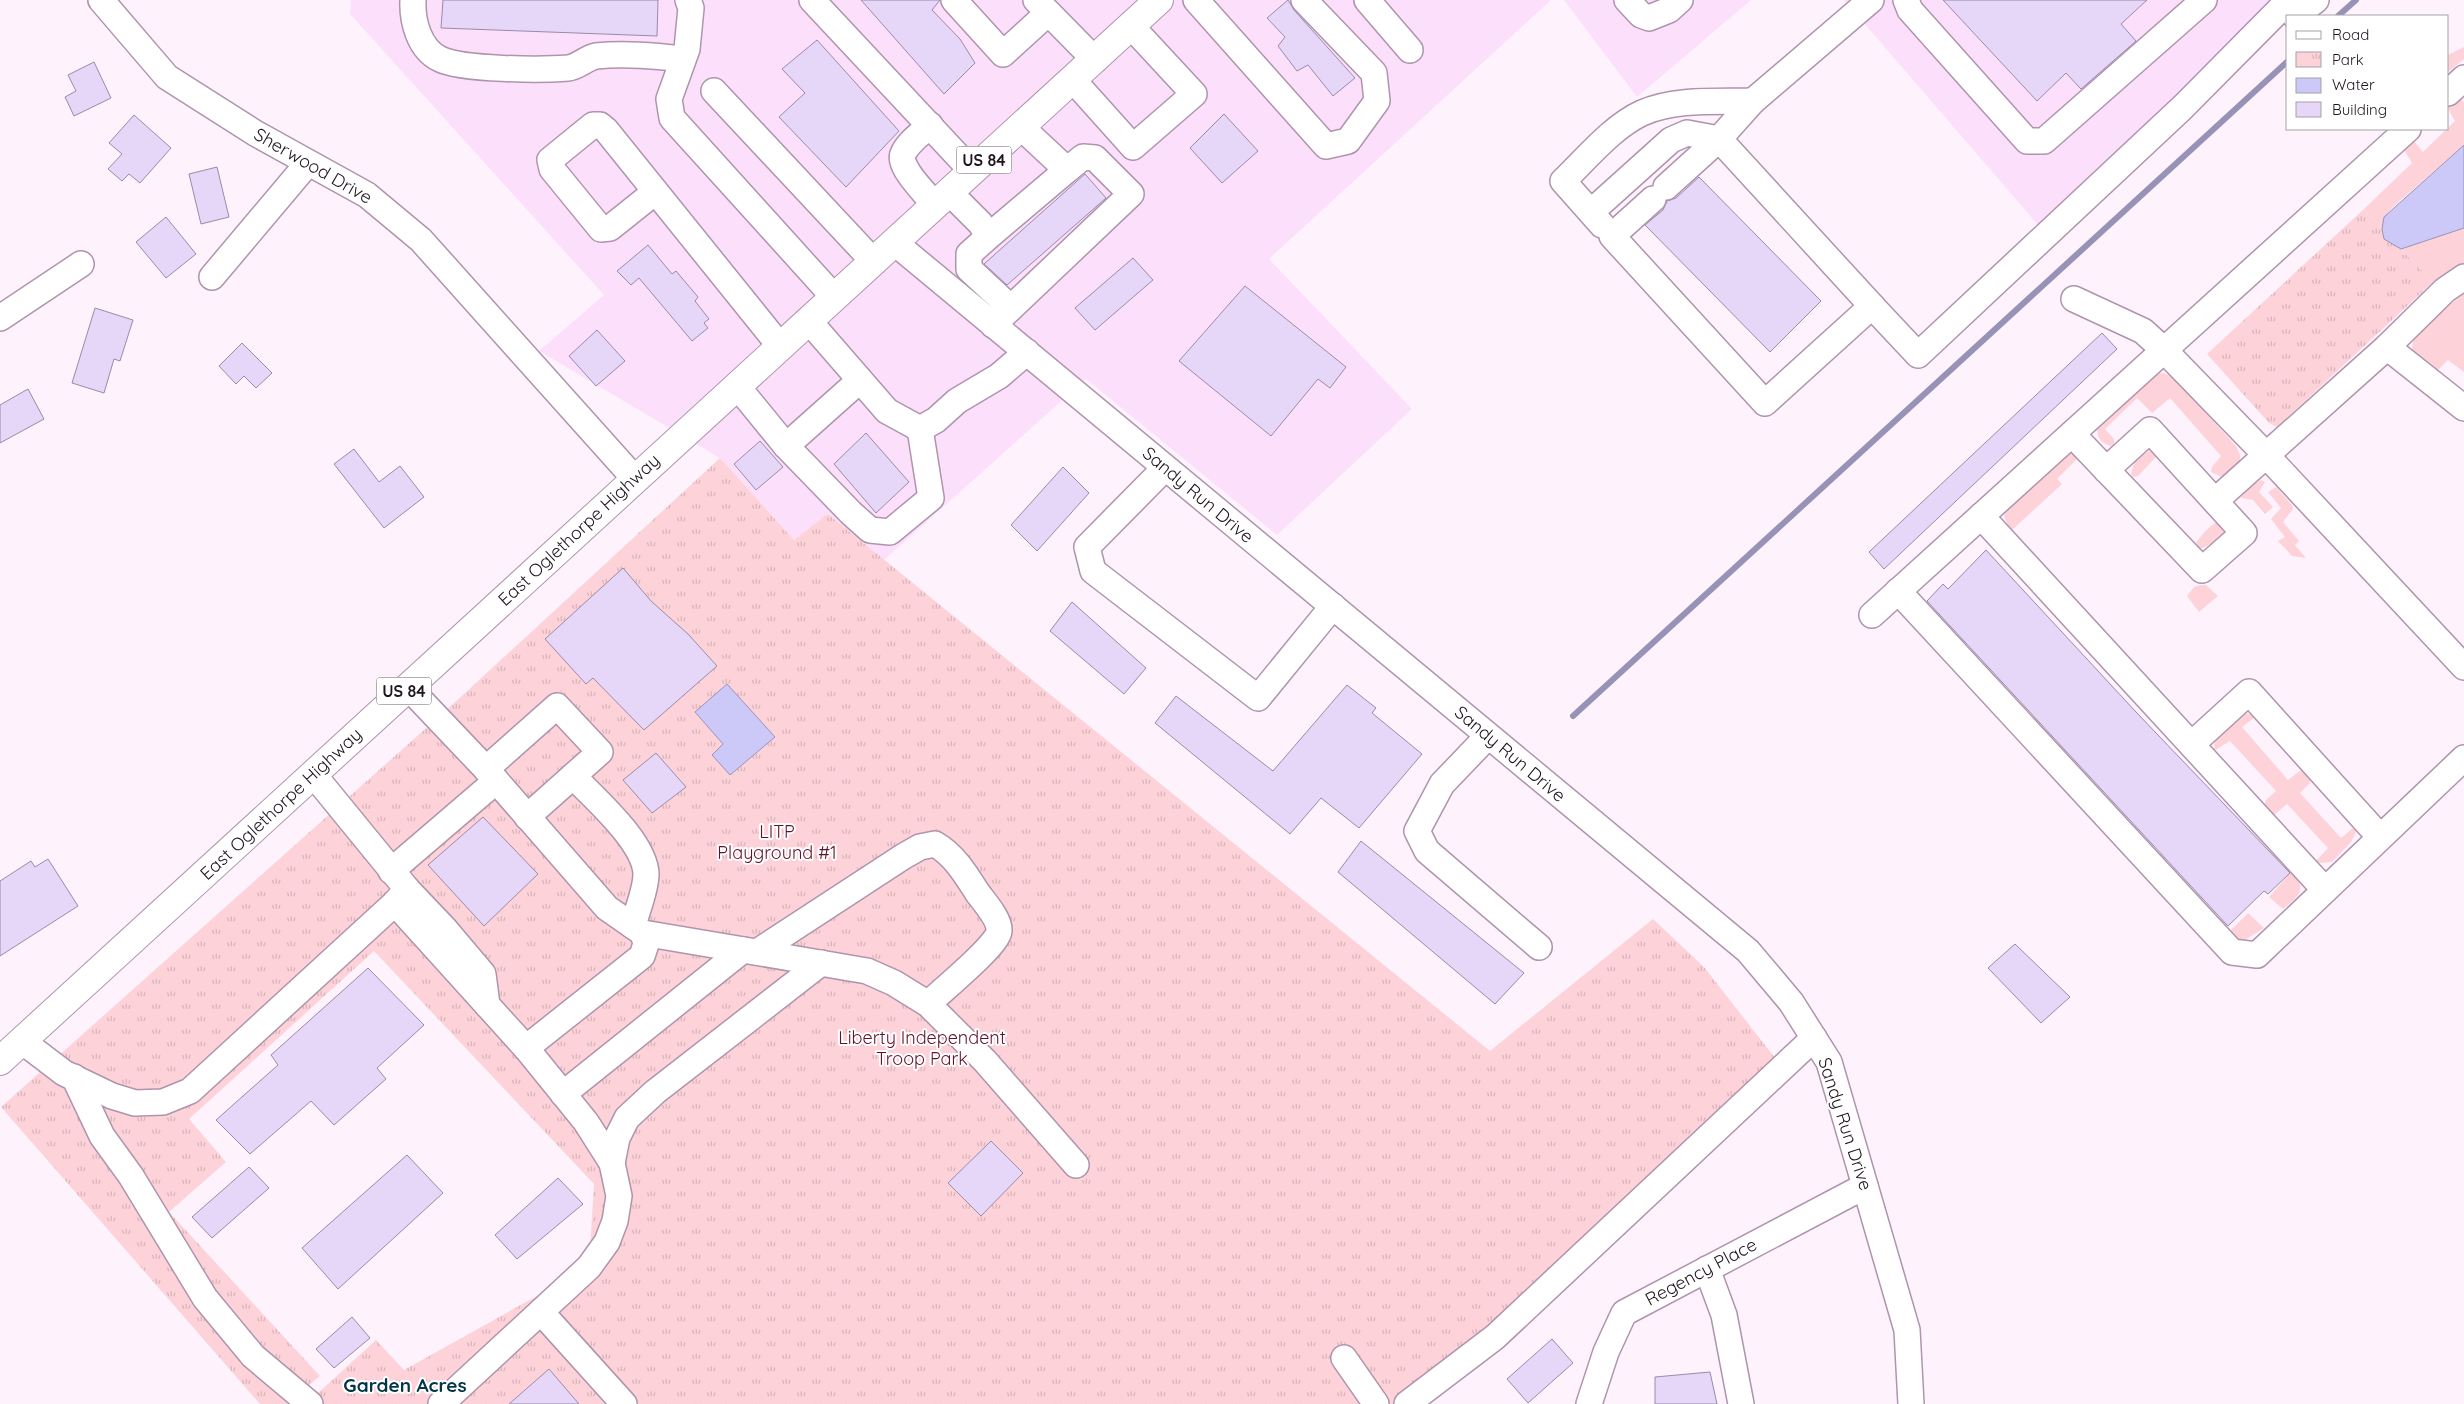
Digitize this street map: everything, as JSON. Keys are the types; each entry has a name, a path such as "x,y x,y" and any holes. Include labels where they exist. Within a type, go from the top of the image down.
{"highway":[{"name":"East Oglethorpe Highway","path":"0,1061 808,320 1095,60 1143,9"}],"street":[{"name":"Sherwood Drive","path":"101,0 167,77 255,133 367,195 421,240 635,479"},
{"path":"413,0 412,14 424,44 440,59 473,67 571,68 594,57 615,55 683,58"},
{"path":"688,0 691,8 687,49 669,99 672,118 834,297"},
{"path":"812,0 972,172"},
{"path":"954,0 1003,54 1042,7 1095,60"},
{"path":"1196,0 1326,146 1348,141 1377,102 1374,73 1304,0"},
{"path":"1367,0 1410,50"},
{"path":"1627,0 1641,15 1649,18 1669,10 1680,0"},
{"path":"1612,236 1719,140 1753,101 1871,0"},
{"path":"1906,0 1910,10 2027,141 2044,141 2204,0"},
{"path":"1591,212 1671,140 1688,132 1719,140 1918,355 2183,107 2288,0"},
{"path":"2296,15 2316,0"},
{"path":"1073,80 1133,147 1194,94 1143,9"},
{"path":"2183,107 2286,24"},
{"path":"2449,92 2464,78"},
{"path":"714,91 874,262"},
{"path":"1753,101 1659,107 1642,113 1617,129 1563,180 1765,403 1872,306"},
{"path":"930,125 907,146 902,156 902,164 942,198 980,223 989,236"},
{"path":"1021,127 1067,170"},
{"path":"1872,615 2407,130"},
{"path":"993,325 1011,308 1131,194 1095,158 1083,156 969,254 969,269 1011,308"},
{"path":"212,277 308,163"},
{"path":"655,192 780,346"},
{"name":"Sandy Run Drive","path":"895,243 1748,951 1791,1002 1829,1062 1908,1330 1912,1404"},
{"path":"0,318 81,264"},
{"path":"2215,501 2387,347 2445,290 2464,277"},
{"path":"2074,299 2143,331 2164,350 2266,455 2464,667"},
{"path":"808,320 887,411 920,429"},
{"path":"2387,347 2464,408"},
{"path":"920,429 936,420 958,401 999,376 1027,352"},
{"path":"786,446 860,380"},
{"path":"737,386 786,446 870,530 890,532 931,498 920,429"},
{"path":"2072,434 2106,470 2202,570 2244,533 2150,430 2106,470"},
{"path":"1165,468 1087,547 1093,571 1258,698 1332,606"},
{"path":"1981,516 2325,890"},
{"path":"1898,591 2232,952 2256,955 2464,758"},
{"path":"408,687 491,775 607,908 638,929 867,971 894,983 928,1004 985,1061 1076,1165"},
{"path":"2192,744 2249,692 2380,837"},
{"path":"391,871 491,775 557,706 600,752 527,817"},
{"path":"1488,736 1442,784 1417,831 1427,851 1539,947"},
{"path":"313,774 391,871 401,896 445,929 483,974 487,1005 526,1048 586,1122 612,1163 619,1196 615,1221 607,1242 589,1267 441,1404"},
{"path":"526,1048 642,956 646,944 638,929 646,880 643,858 629,837 573,776"},
{"path":"563,1094 750,951 904,856 920,847 935,844 947,851 962,870 995,918 1000,930 997,938 988,949 928,1004"},
{"path":"22,1041 64,1073 112,1096 135,1103 163,1102 190,1091 401,896"},
{"path":"612,1163 617,1138 627,1118 655,1092 821,963"},
{"path":"1407,1404 1494,1337 1814,1038"},
{"path":"74,1077 102,1136 131,1176 205,1298 253,1356 310,1404"},
{"name":"Regency Place","path":"1589,1404 1606,1352 1624,1313 1865,1186"},
{"path":"1707,1270 1724,1315 1741,1404"},
{"path":"540,1312 624,1404"},
{"path":"1344,1358 1376,1404"}],"shaded area":[{"path":"351,0 1551,0 1269,259 1412,409 1277,535 1086,379 884,560 827,514 794,540 720,458 539,351 604,295 350,14"},
{"path":"1564,0 1751,0 1637,97"},
{"path":"1844,0 2285,0 2039,226"}],"green space":[{"path":"2464,47 2464,59 2449,71 2449,54"},
{"path":"2460,97 2464,103 2464,145 2394,206 2384,217 2382,229 2364,209 2412,163 2403,148 2413,140 2423,152 2446,130 2449,130 2449,127 2455,121 2449,111 2449,104"},
{"path":"2364,209 2382,229 2384,239 2401,249 2433,282 2277,427 2269,423 2207,354"},
{"path":"2464,228 2464,263 2433,282 2401,249"},
{"path":"2464,293 2464,372 2448,360 2436,372 2412,352 2413,340 2420,331"},
{"path":"2164,373 2173,377 2236,446 2240,455 2240,462 2222,477 2211,472 2212,467 2221,456 2170,398 2152,413 2137,398 2105,429 2114,439 2114,445 2107,445 2099,438 2097,429 2103,420 2156,374"},
{"path":"2150,450 2156,451 2158,455 2138,476 2133,477 2131,474 2135,460"},
{"path":"2074,452 2078,458 2057,479 2062,484 2011,531 2004,517 2006,510 2066,455"},
{"name":"Liberty Independent Troop Park","path":"720,458 794,540 827,514 829,515 1490,1051 1653,919 1704,967 1775,1058 1422,1404 306,1404 376,1340 404,1370 589,1267 594,1184 374,951 189,1119 226,1162 169,1212 320,1376 287,1404 260,1404 1,1107 452,705"},
{"path":"2261,480 2265,482 2259,492 2273,507 2265,514 2253,500 2241,498 2248,488"},
{"path":"2276,487 2292,505 2293,509 2283,522 2299,541 2295,545 2306,558 2292,556 2278,541 2285,537 2271,519 2281,508 2268,492"},
{"path":"2221,520 2224,533 2219,540 2200,549 2196,543 2198,540 2210,527"},
{"path":"2206,585 2218,596 2199,612 2187,596 2194,587"},
{"path":"2245,713 2253,715 2254,718 2242,727 2288,780 2301,770 2305,770 2310,777 2310,783 2300,793 2341,838 2353,828 2357,830 2351,842 2332,862 2318,863 2316,861 2328,848 2287,804 2274,815 2264,806 2266,800 2276,791 2230,741 2214,751 2215,738"},
{"path":"2292,871 2300,883 2300,892 2283,909 2269,897"},
{"path":"2248,913 2264,928 2245,940 2235,940 2228,933"}],"water":[{"path":"2464,145 2464,228 2401,249 2384,239 2382,229 2384,217"},
{"path":"727,684 775,737 730,775 712,755 723,744 695,712"}],"building":[{"path":"443,0 658,0 657,36 441,28"},
{"path":"861,0 940,0 932,10 960,39 975,63 944,94"},
{"path":"1288,0 1294,10 1355,78 1333,96 1308,65 1297,71 1278,46 1285,37 1267,18"},
{"path":"1943,0 2147,0 2121,24 2136,41 2081,89 2066,73 2037,101"},
{"path":"817,40 899,131 846,187 779,117 805,93 782,69"},
{"path":"94,62 111,98 74,116 65,97 76,91 68,75"},
{"path":"1224,114 1258,151 1222,183 1190,148"},
{"path":"134,115 171,148 140,183 129,174 122,181 108,169 122,154 109,143"},
{"path":"217,167 229,217 201,224 189,174"},
{"path":"1085,174 1106,198 1007,285 984,264"},
{"path":"1699,177 1821,301 1770,352 1645,225 1663,210 1667,201 1676,198"},
{"path":"166,217 196,254 166,278 136,242"},
{"path":"648,245 672,274 676,271 698,297 695,301 709,319 704,323 708,328 692,341 639,278 631,285 617,271"},
{"path":"1133,258 1153,280 1095,330 1075,308"},
{"path":"1245,286 1346,367 1330,388 1318,379 1271,436 1179,361"},
{"path":"95,308 133,320 120,361 114,359 104,393 72,383"},
{"path":"597,330 625,361 596,386 569,356"},
{"path":"2102,333 2117,349 1884,569 1869,552"},
{"path":"242,343 272,373 256,388 244,376 236,384 219,366"},
{"path":"28,389 44,419 0,443 0,405"},
{"path":"866,433 909,482 876,513 834,464"},
{"path":"760,441 783,467 756,490 734,464"},
{"path":"354,449 379,482 400,466 424,497 384,528 334,464"},
{"path":"1063,467 1089,493 1037,551 1011,525"},
{"path":"1986,550 2136,712 2290,873 2268,894 2264,891 2228,926 1927,601 1943,584 1948,589"},
{"path":"623,568 651,601 688,634 717,666 644,730 593,678 586,684 545,639"},
{"path":"1072,602 1146,668 1124,694 1050,631"},
{"path":"1347,685 1376,708 1372,713 1422,754 1359,828 1321,798 1290,834 1155,723 1176,696 1273,771"},
{"path":"656,753 686,787 652,813 623,780"},
{"path":"483,817 538,874 484,926 428,865"},
{"path":"1361,841 1524,973 1495,1004 1338,872"},
{"path":"48,859 78,906 0,956 0,881 31,861 35,867"},
{"path":"2015,944 2070,997 2041,1023 1988,968"},
{"path":"368,968 424,1025 377,1068 386,1079 334,1125 311,1101 250,1154 216,1120 278,1065 271,1055"},
{"path":"991,1141 1023,1173 981,1216 948,1183"},
{"path":"407,1155 443,1193 338,1289 302,1248"},
{"path":"249,1167 269,1188 212,1238 192,1217"},
{"path":"558,1178 583,1204 517,1259 495,1235"},
{"path":"352,1317 370,1338 334,1368 316,1349"},
{"path":"1552,1339 1573,1363 1528,1403 1507,1379"},
{"path":"549,1369 579,1404 509,1404"},
{"path":"1710,1372 1717,1404 1655,1404 1655,1377"}],"waterway":[{"path":"2339,15 2356,0"},
{"path":"1573,716 2286,63"}],"district":[{"name":"Garden Acres","path":"405,1385"}],"park label":[{"name":"LITP Playground #1","path":"777,842"}]}
